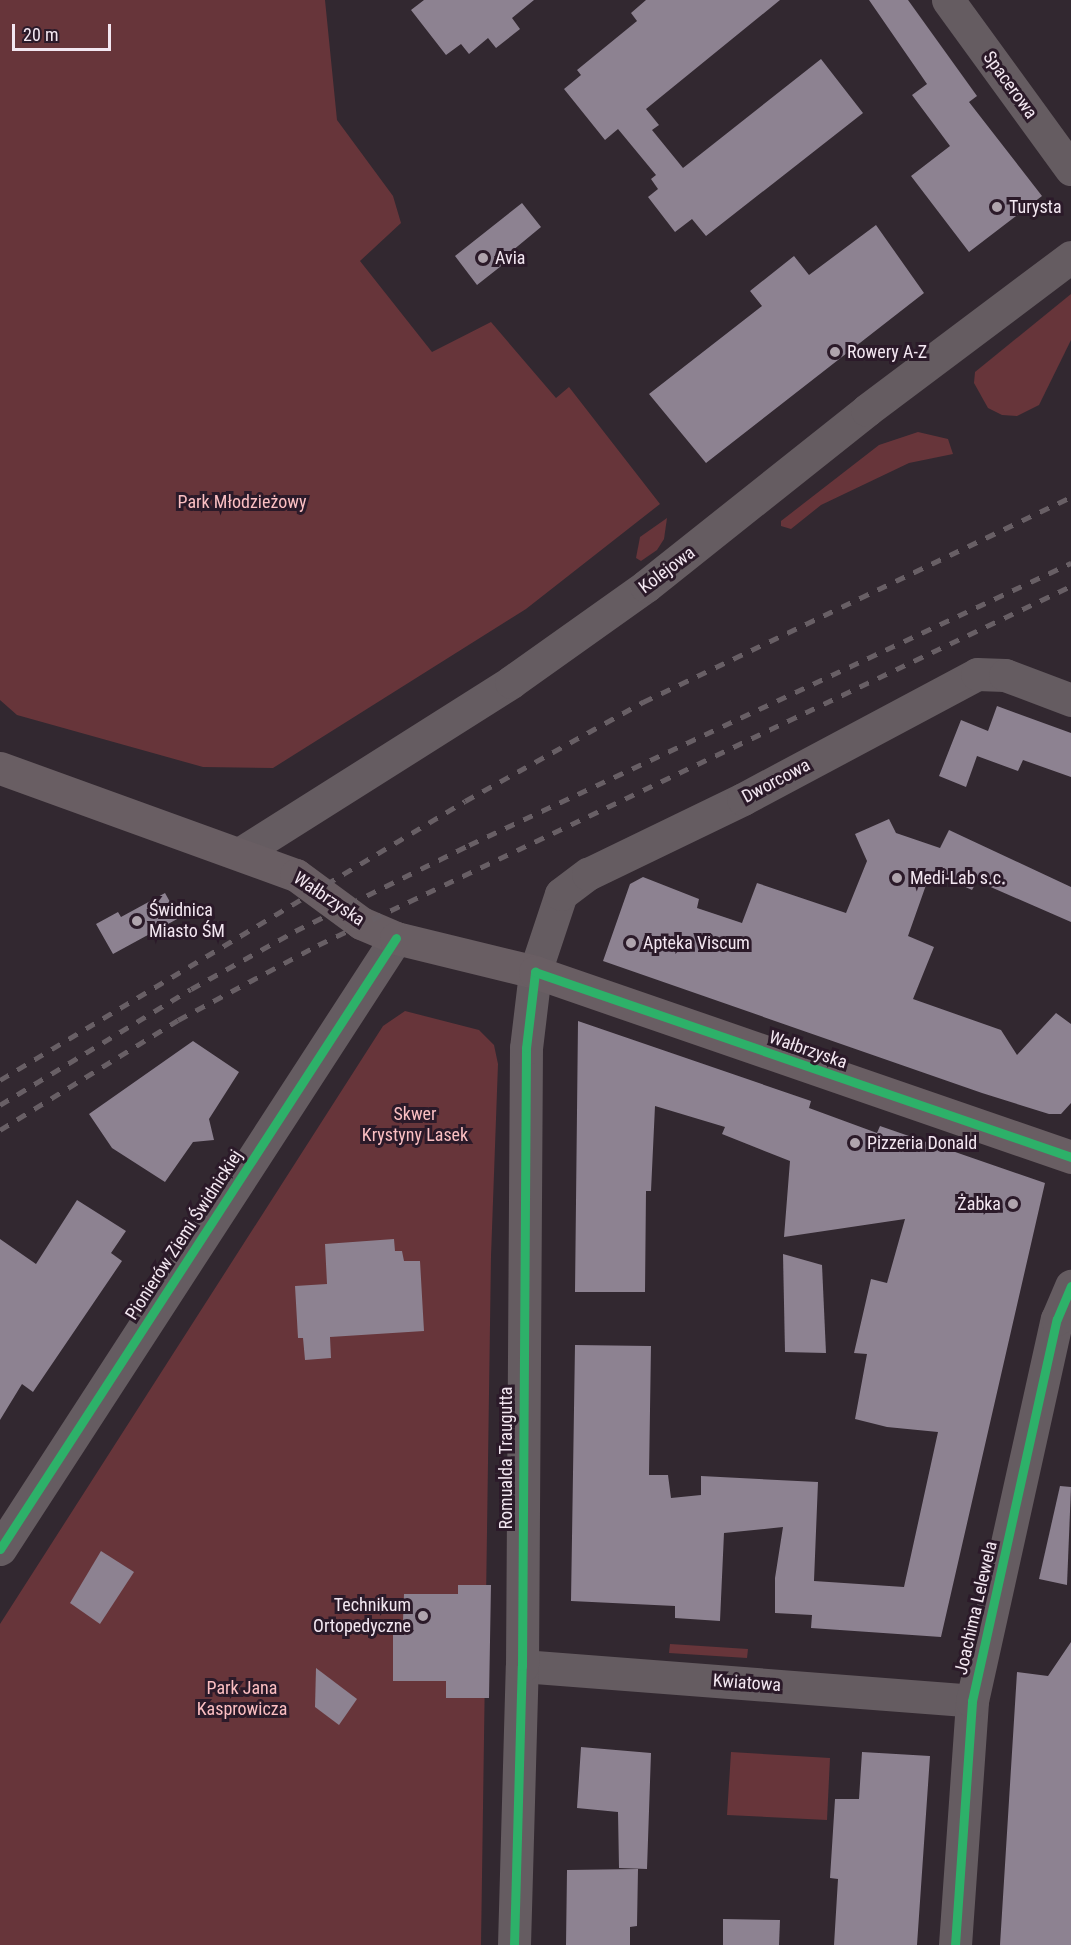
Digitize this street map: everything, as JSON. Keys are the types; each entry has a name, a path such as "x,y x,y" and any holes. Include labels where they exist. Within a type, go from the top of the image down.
{"main road":[{"name":"Wałbrzyska","path":"0,768 296,875 361,923 396,938 535,972 1071,1157"}],"street":[{"name":"Spacerowa","path":"948,0 1071,169"},
{"name":"Kolejowa","path":"240,853 511,682 646,586 867,410 1071,257"},
{"name":"Dworcowa","path":"535,972 561,894 588,874 666,836 977,674 1005,675 1071,700"},
{"name":"Pionierów Ziemi Świdnickiej","path":"0,1549 396,938"},
{"name":"Romualda Traugutta","path":"514,1945 522,1666 526,1048 535,972"},
{"name":"Joachima Lelewela","path":"955,1945 972,1701 1058,1319 1071,1286"},
{"name":"Kwiatowa","path":"522,1666 972,1701"}],"green space":[{"name":"Park Młodzieżowy","path":"0,0 325,0 337,120 393,196 401,223 360,261 432,352 491,322 556,398 569,387 660,504 526,609 273,768 203,767 17,715 0,700"},
{"path":"1071,294 1071,340 1039,405 1017,416 1002,415 988,408 974,383 975,372"},
{"path":"918,432 948,439 953,454 909,463 821,505 791,529 781,526 781,521 879,445"},
{"path":"667,518 664,539 657,550 641,561 636,558 640,537"},
{"name":"Park Jana Kasprowicza","path":"405,1011 479,1030 494,1045 498,1064 491,1256 481,1945 0,1945 0,1624 383,1026"},
{"path":"670,1644 748,1649 747,1658 669,1653"},
{"path":"731,1752 830,1758 827,1820 727,1815"}],"building":[{"path":"424,0 534,0 512,18 520,29 496,48 488,38 469,54 461,44 446,55 411,10"},
{"path":"646,0 780,0 646,109 659,125 652,130 683,168 821,59 863,113 706,236 692,219 675,232 648,197 658,189 651,179 656,175 618,129 605,140 564,89 581,75 577,70 637,21 631,13"},
{"path":"869,0 908,0 977,96 969,102 1042,196 969,252 911,176 950,146 912,95 927,84"},
{"path":"522,203 541,227 507,255 510,259 477,285 455,256"},
{"path":"876,225 924,293 706,463 649,394 762,306 750,291 794,256 809,275"},
{"path":"997,706 1071,733 1071,777 1023,760 1018,771 977,756 966,787 939,776 961,720 988,731"},
{"path":"889,819 896,833 940,848 949,830 1071,887 1071,922 977,881 972,890 931,871 908,936 934,947 913,999 1001,1030 1017,1055 1056,1013 1071,1024 1071,1103 1061,1114 1049,1114 982,1093 603,961 630,884 643,877 699,899 697,908 742,923 757,883 846,913 867,861 855,834"},
{"name":"Świdnica Miasto ŚM","path":"165,893 179,918 113,954 96,924 118,912 121,917"},
{"path":"578,1021 811,1101 809,1108 877,1133 880,1126 1045,1183 941,1637 811,1628 812,1615 775,1613 775,1578 783,1527 724,1533 720,1621 675,1618 675,1606 571,1601 575,1345 651,1346 649,1475 668,1475 671,1498 701,1495 701,1476 818,1482 814,1581 904,1587 938,1432 887,1427 855,1419 867,1354 854,1353 871,1279 887,1283 905,1219 784,1237 790,1161 722,1134 725,1127 655,1106 651,1191 646,1191 645,1292 575,1292"},
{"path":"193,1041 239,1072 209,1119 214,1140 193,1142 165,1182 112,1148 89,1114"},
{"path":"77,1200 126,1231 111,1253 122,1261 33,1392 22,1384 0,1420 0,1239 36,1264"},
{"path":"394,1239 395,1251 402,1251 404,1261 420,1261 424,1331 330,1337 331,1358 305,1360 303,1338 298,1338 295,1286 327,1284 325,1244"},
{"path":"783,1254 822,1265 826,1353 785,1352"},
{"path":"1060,1486 1071,1487 1067,1585 1039,1579"},
{"path":"101,1551 134,1572 100,1624 70,1603"},
{"path":"458,1585 491,1585 489,1698 446,1698 446,1681 393,1681 393,1622 403,1621 404,1594 458,1594"},
{"path":"1071,1642 1071,1945 1000,1945 1017,1672 1048,1676"},
{"path":"316,1668 357,1699 339,1725 315,1707"},
{"path":"581,1747 651,1753 647,1869 619,1868 618,1812 577,1808"},
{"path":"862,1752 930,1756 917,1945 834,1945 838,1879 830,1878 835,1799 859,1799"},
{"path":"638,1869 637,1926 630,1927 630,1945 566,1945 567,1870"},
{"path":"723,1919 780,1920 779,1945 723,1945"}],"railway":[{"path":"0,1080 465,801 643,702 1071,497"},
{"path":"0,1105 191,989 295,931 469,845 1071,563"},
{"path":"0,1130 178,1020 318,945 1071,586"}],"cycle path":[{"path":"0,1549 396,938"},
{"path":"514,1945 522,1666 526,1048 535,972 1071,1157"},
{"path":"955,1945 972,1701 1057,1319 1071,1286"}],"place":[{"name":"Turysta","path":"997,207"},
{"name":"Avia","path":"483,258"},
{"name":"Rowery A-Z","path":"835,352"},
{"name":"Medi-Lab s.c.","path":"897,878"},
{"name":"Świdnica Miasto ŚM","path":"137,921"},
{"name":"Apteka Viscum","path":"631,943"},
{"name":"Pizzeria Donald","path":"855,1143"},
{"name":"Żabka","path":"1013,1204"},
{"name":"Technikum Ortopedyczne","path":"423,1616"}],"park label":[{"name":"Skwer Krystyny Lasek","path":"415,1125"}]}
